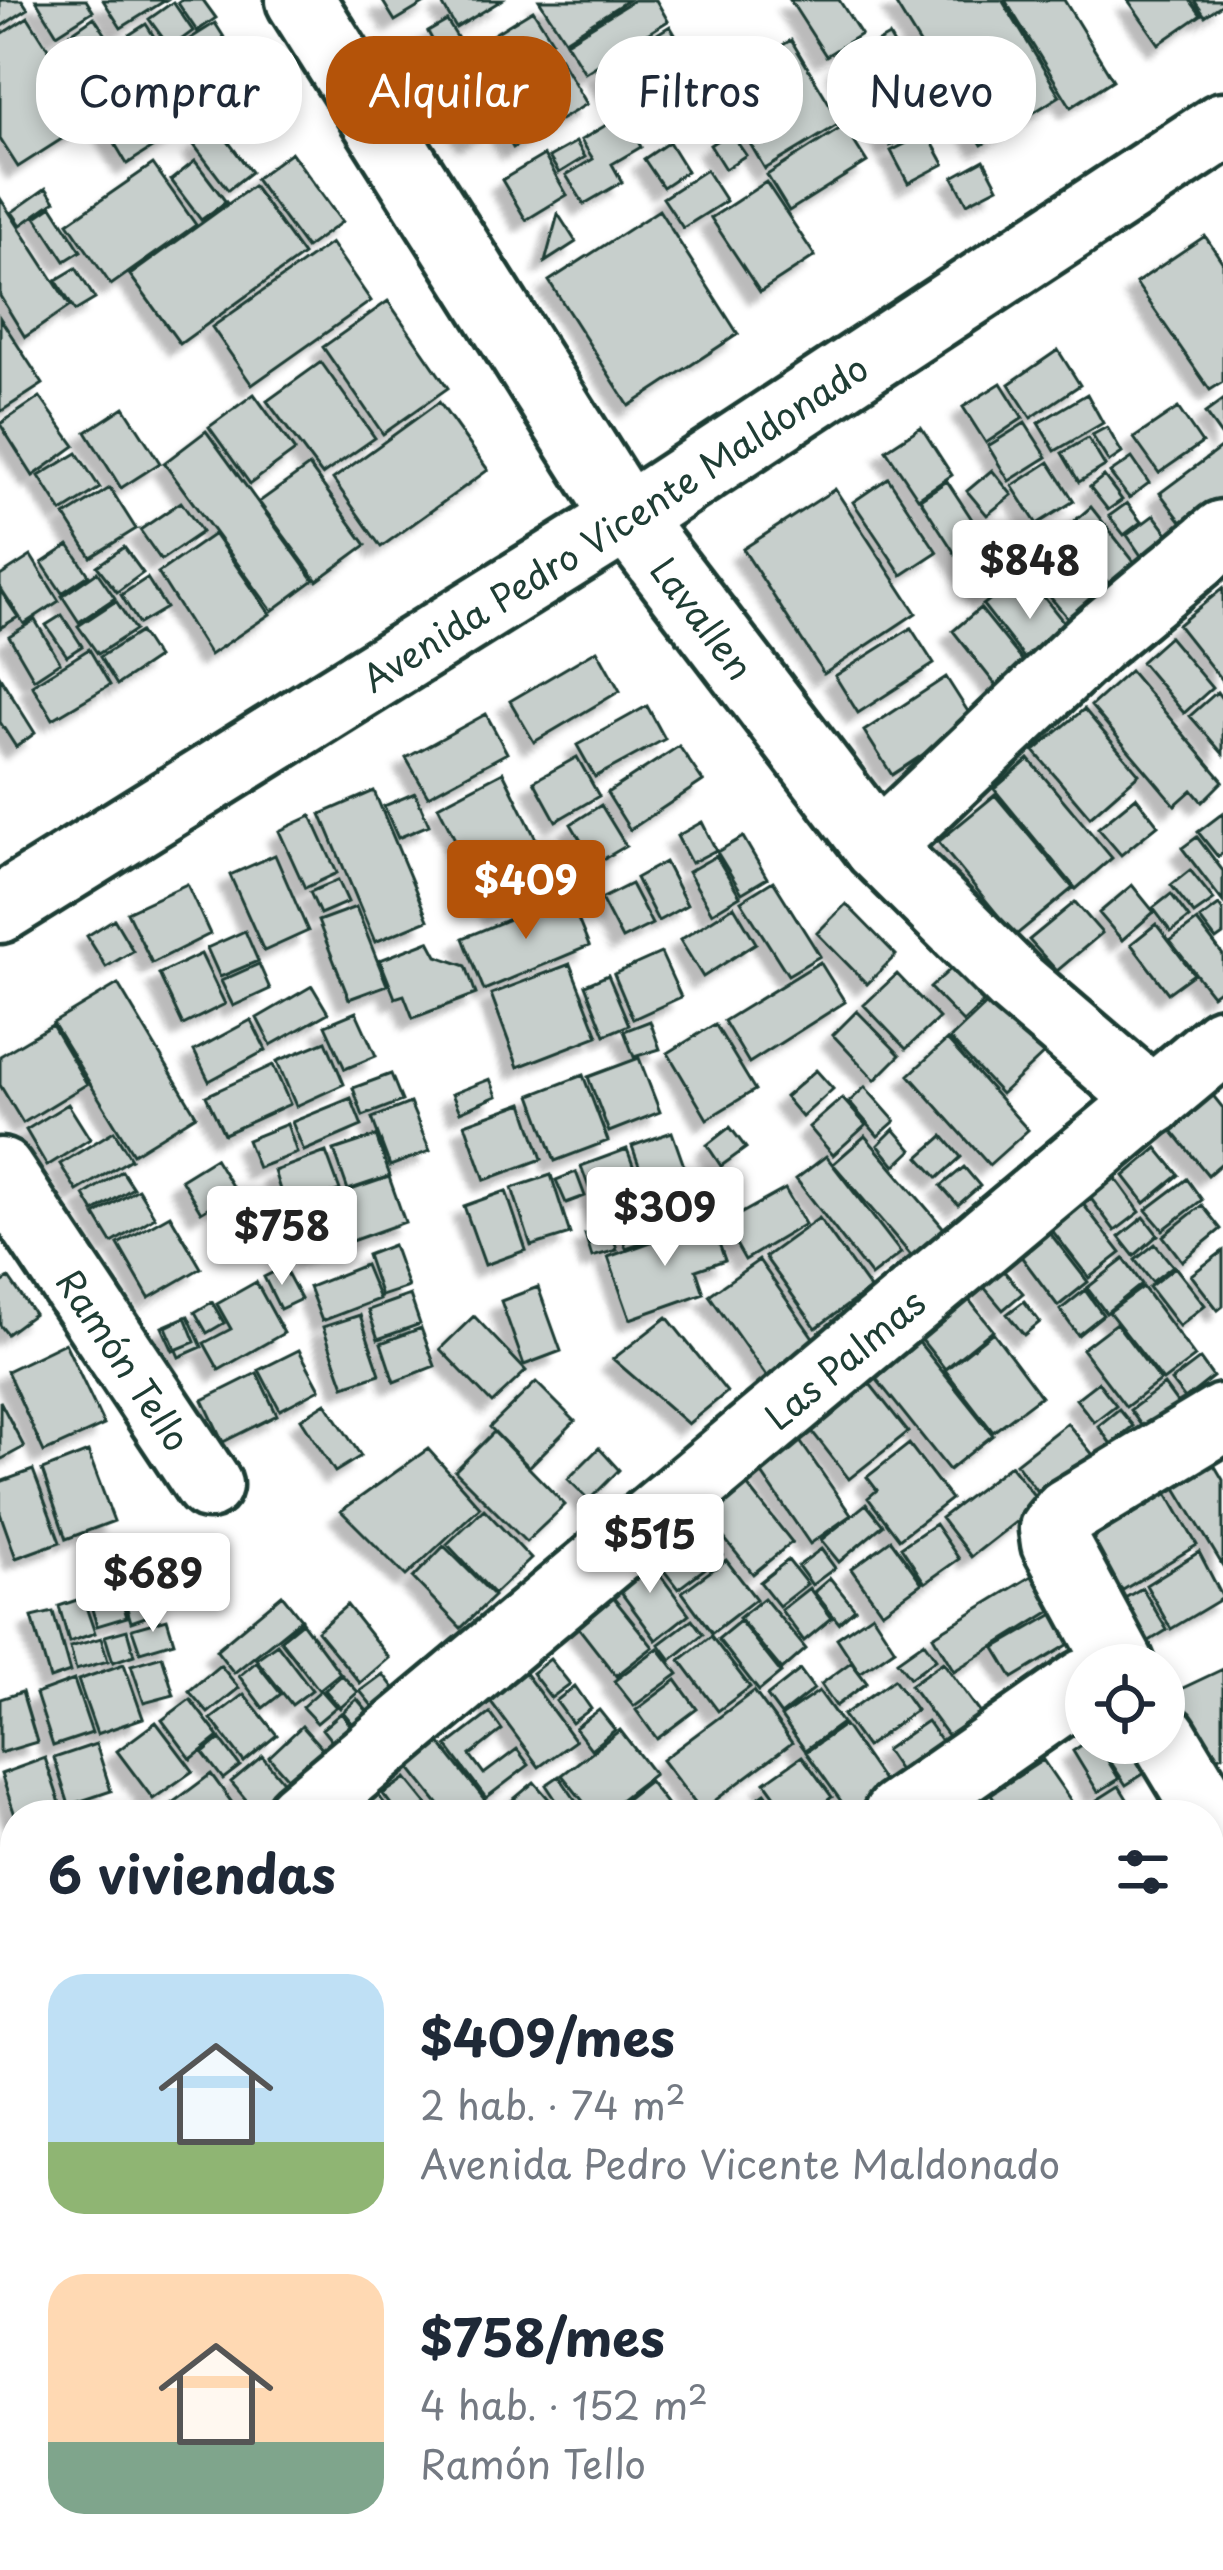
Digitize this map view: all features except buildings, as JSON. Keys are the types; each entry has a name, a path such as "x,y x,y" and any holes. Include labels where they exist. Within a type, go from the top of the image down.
{"street":[{"name":"Lavallen","path":"300,0 627,518 878,847 1015,983 1153,1101"},
{"name":"Avenida Pedro Vicente Maldonado","path":"0,909 627,518 1223,126"},
{"path":"878,847 1094,642 1223,534"},
{"name":"Las Palmas","path":"317,1800 1223,1041"},
{"name":"Ramón Tello","path":"0,1172 208,1485"},
{"path":"1098,1644 1053,1529 1066,1512 1223,1418"},
{"path":"919,1800 1065,1699"},
{"path":"1180,1764 1202,1800"}]}
